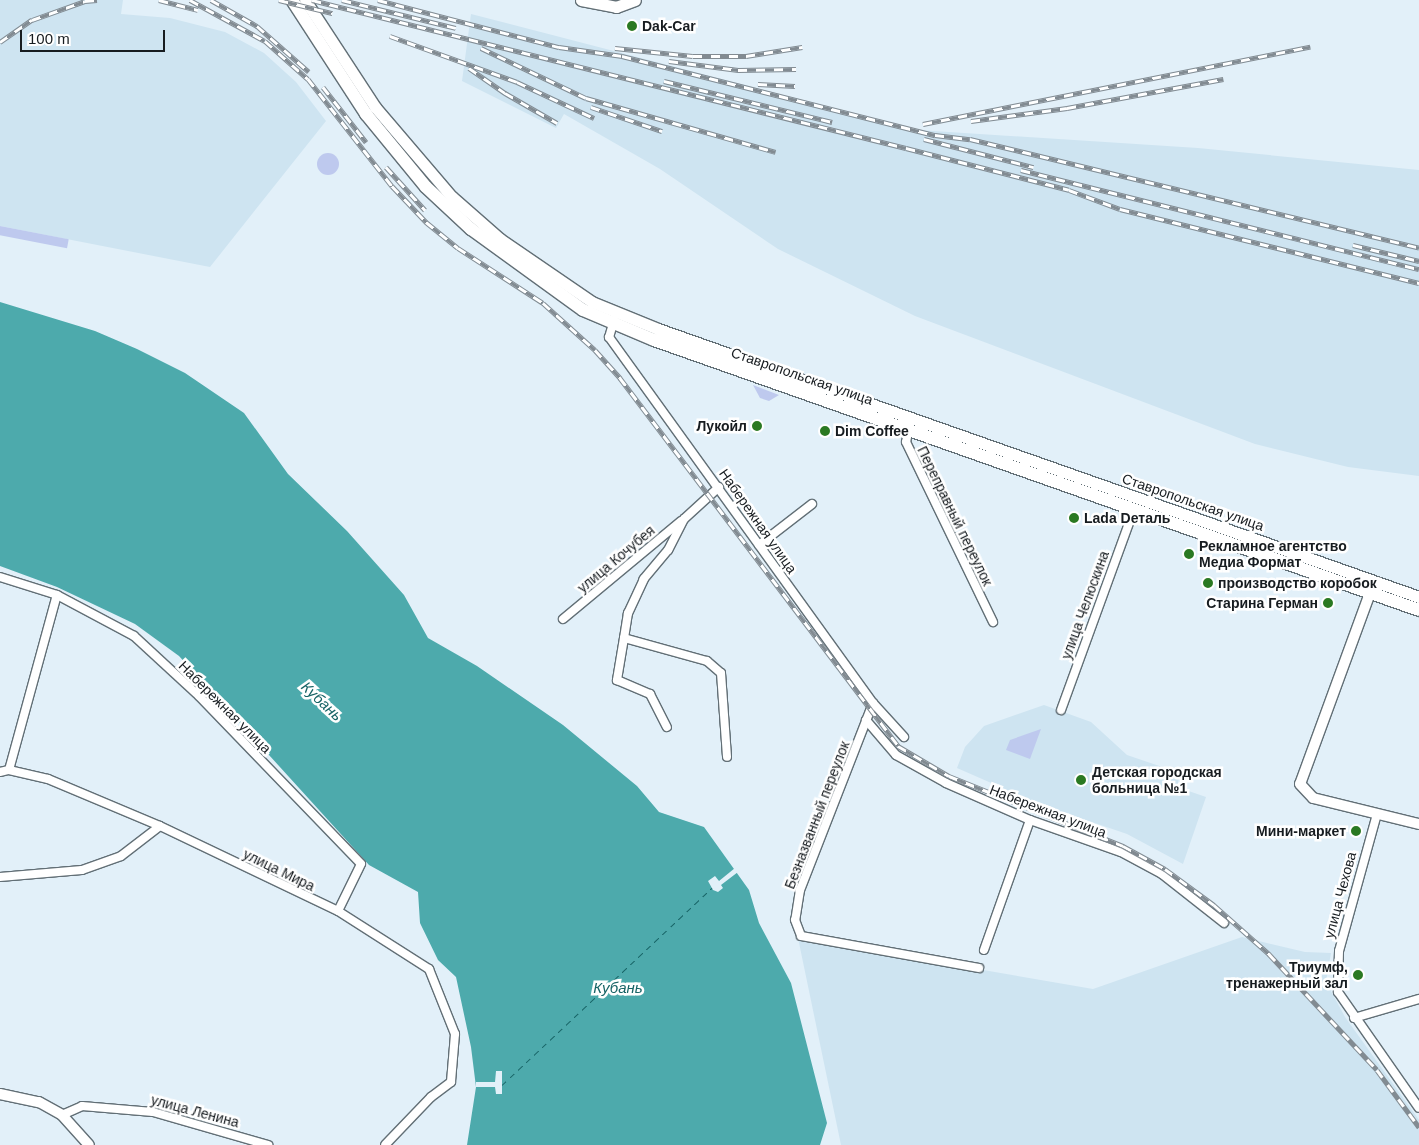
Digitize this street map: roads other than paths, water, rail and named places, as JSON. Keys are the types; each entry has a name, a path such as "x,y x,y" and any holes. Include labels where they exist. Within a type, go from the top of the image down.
{"main road":[{"name":"Ставропольская улица","path":"292,0 366,114 442,204 491,245 565,299 615,319 910,424 1419,597"},
{"name":"Ставропольская улица","path":"305,0 375,107 452,197 477,220 556,279 615,319"},
{"path":"581,0 611,7 628,1"},
{"name":"Ставропольская улица","path":"910,424 1134,508 1419,610"}],"street":[{"name":"Набережная улица","path":"615,319 609,337 873,703 904,737"},
{"name":"Переправный переулок","path":"910,424 906,442 993,622"},
{"name":"улица Кочубея","path":"563,619 684,519 719,487"},
{"path":"759,545 812,504"},
{"name":"улица Челюскина","path":"1061,710 1134,508"},
{"name":"улица Кочубея","path":"667,727 650,694 617,680 628,613 644,579 668,550 684,519"},
{"name":"Набережная улица","path":"0,577 57,595 134,636 198,696 361,864 338,911"},
{"path":"1370,593 1300,784 1313,798 1419,824"},
{"path":"9,770 57,595"},
{"path":"624,638 707,661 721,673 726,757"},
{"name":"Безназванный переулок","path":"873,703 800,890 794,920 801,936 979,968"},
{"name":"Набережная улица","path":"866,720 896,755 946,783 1030,820 1121,852 1162,874 1224,923"},
{"name":"улица Мира","path":"0,772 9,770 48,779 160,826 338,911 429,969 455,1034 451,1082 431,1097 385,1145"},
{"name":"улица Чехова","path":"1377,814 1337,968 1338,992 1354,1018 1419,1108"},
{"path":"984,950 1030,820"},
{"path":"0,877 82,870 121,856 160,826"},
{"path":"1354,1018 1419,998"},
{"path":"0,1094 39,1102 62,1114 89,1145"},
{"name":"улица Ленина","path":"62,1114 82,1106 153,1112 268,1145"}],"water":[{"name":"Кубань","path":"0,302 95,331 137,349 185,373 244,413 288,474 347,531 404,595 428,638 477,666 563,725 637,786 659,812 704,827 749,890 759,923 791,983 827,1123 820,1145 467,1145 476,1087 471,1047 456,977 438,960 420,923 418,892 369,865 179,656 135,624 57,587 0,566"}],"railway":[{"path":"0,42 32,20 85,1 97,0"},
{"path":"159,0 198,10"},
{"path":"190,0 265,41 308,79 392,186 426,222 458,248 543,303 595,350 620,378 898,746 949,776 1123,846 1165,869 1214,905 1269,954 1377,1070 1419,1127"},
{"path":"211,0 257,26 309,72"},
{"path":"279,0 332,13"},
{"path":"312,0 906,148 1069,190 1120,209 1419,283"},
{"path":"342,0 456,28"},
{"path":"378,0 559,47 622,56 935,135 970,139 1419,248"},
{"path":"390,36 517,82 594,118"},
{"path":"615,48 693,56 746,56 802,47"},
{"path":"923,124 1310,47"},
{"path":"481,48 586,98 775,152"},
{"path":"669,61 738,70 796,69"},
{"path":"469,68 505,93 557,123"},
{"path":"971,121 1067,108 1223,79"},
{"path":"664,81 832,122"},
{"path":"758,84 795,86"},
{"path":"323,87 366,142"},
{"path":"591,107 662,131"},
{"path":"924,139 1033,167"},
{"path":"386,167 425,210"},
{"path":"1021,170 1419,269"},
{"path":"1353,245 1419,261"}],"place":[{"name":"Dak-Car","path":"632,26"},
{"name":"Лукойл","path":"757,426"},
{"name":"Dim Coffee","path":"825,431"},
{"name":"Lada Dеталь","path":"1074,518"},
{"name":"Рекламное агентство Медиа Формат","path":"1189,554"},
{"name":"производство коробок","path":"1208,583"},
{"name":"Старина Герман","path":"1328,603"},
{"name":"Детская городская больница №1","path":"1081,780"},
{"name":"Мини-маркет","path":"1356,831"},
{"name":"Триумф, тренажерный зал","path":"1358,975"}]}
